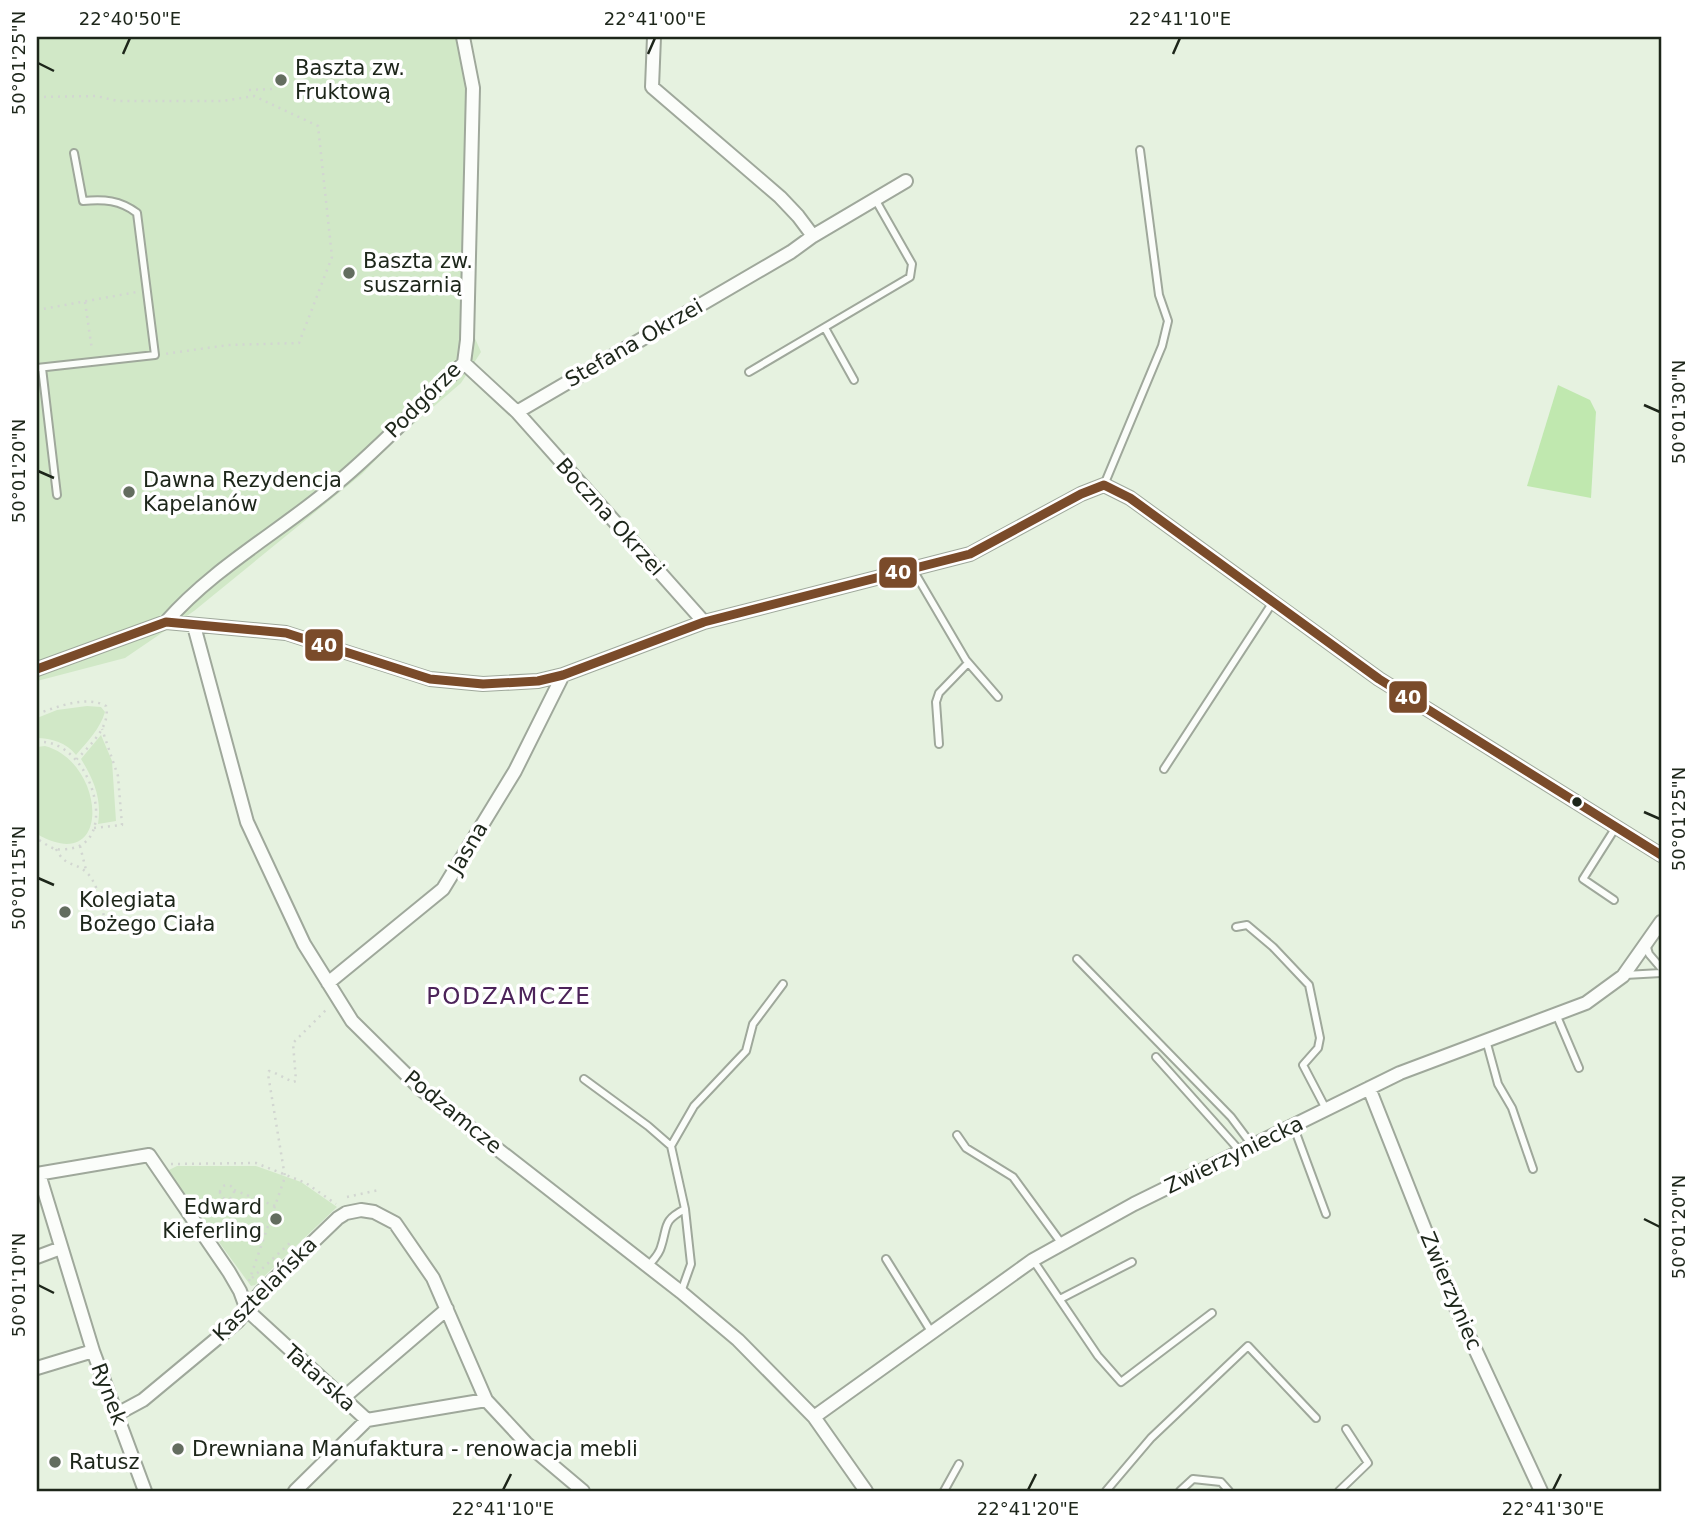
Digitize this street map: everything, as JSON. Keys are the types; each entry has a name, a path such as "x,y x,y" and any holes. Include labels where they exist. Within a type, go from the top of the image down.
{"street":[{"name":"Podgórze","path":"166,622 178,608 243,555 336,484 464,363 467,340 473,88 463,37"},
{"path":"654,37 652,87 780,197 813,236"},
{"name":"Stefana Okrzei","path":"517,412 791,252 906,181"},
{"path":"464,363 517,412"},
{"name":"Boczna Okrzei","path":"517,412 704,622"},
{"path":"37,669 166,622 286,633 430,679 483,684 538,681 563,675 704,622 970,554 1104,485 1130,498 1379,679 1661,855"},
{"name":"Podzamcze","path":"194,626 247,822 304,944 352,1021 423,1091 681,1292 738,1340 814,1418 866,1491"},
{"name":"Jasna","path":"328,983 443,889 515,771 563,675"},
{"name":"Zwierzyniecka","path":"814,1418 1033,1260 1134,1204 1400,1073 1586,1003 1623,975 1661,922"},
{"name":"Zwierzyniec","path":"1369,1088 1456,1308 1541,1491"},
{"path":"93,1351 38,1174 149,1155 229,1272 247,1310"},
{"path":"346,1213 361,1210 374,1212 395,1223 433,1278 486,1400 526,1443 583,1491"},
{"name":"Kasztelańska","path":"117,1414 143,1400 238,1321 261,1292 346,1213"},
{"path":"37,1257 61,1248"},
{"path":"342,1399 447,1309"},
{"name":"Tatarska","path":"247,1310 367,1420 486,1400"},
{"name":"Rynek","path":"37,1368 93,1351 145,1491"},
{"path":"295,1491 367,1420"}],"lane":[{"path":"1104,485 1162,346 1168,321 1158,295 1140,150"},
{"path":"57,495 40,368 155,355 137,213 127,205 104,199 83,201 74,153"},
{"path":"749,372 910,277 912,264 875,199"},
{"path":"825,328 854,380"},
{"path":"912,568 968,663 998,697"},
{"path":"1164,769 1273,602"},
{"path":"939,744 936,702 939,693 968,663"},
{"path":"1614,900 1583,879 1616,827"},
{"path":"1236,927 1247,925 1273,947 1309,985 1320,1038 1318,1048 1303,1065 1326,1109"},
{"path":"1623,975 1661,971 1649,954 1646,943"},
{"path":"1077,959 1231,1117 1246,1148"},
{"path":"671,1146 694,1106 746,1051 753,1024 783,984"},
{"path":"1556,1014 1579,1068"},
{"path":"1486,1040 1498,1084 1512,1108 1533,1169"},
{"path":"1156,1057 1246,1148"},
{"path":"584,1079 671,1146 685,1209 691,1264 681,1292"},
{"path":"1293,1125 1326,1214"},
{"path":"957,1135 967,1148 1013,1177 1062,1244"},
{"path":"648,1266 658,1254 664,1229 672,1216 685,1209"},
{"path":"886,1259 932,1333"},
{"path":"1033,1260 1098,1356 1121,1382 1212,1313"},
{"path":"1060,1299 1132,1262"},
{"path":"1106,1491 1151,1438 1248,1346 1316,1418"},
{"path":"1339,1491 1368,1463 1346,1429"},
{"path":"944,1491 959,1464"},
{"path":"1180,1491 1193,1479 1221,1482 1229,1491"}],"path":[{"path":"249,90 272,89"},
{"path":"37,97 96,96 118,101 222,101 254,96 317,126 332,257 299,343 228,345 155,355"},
{"path":"37,310 146,290"},
{"path":"85,302 94,358"},
{"path":"37,714 55,707 90,702 106,706 108,713 102,728 76,760"},
{"path":"94,828 122,825 118,776 102,728"},
{"path":"37,742 45,741 72,754 92,786 96,809 94,828 89,840 80,846 56,849"},
{"path":"37,839 56,849 62,860 86,872"},
{"path":"80,846 86,872 104,911 106,930"},
{"path":"249,1281 286,1173 268,1074 273,1072 296,1081 293,1043 326,1011"},
{"path":"158,1168 173,1163 256,1163 286,1173 325,1195 346,1213"},
{"path":"234,1190 275,1206"}],"shaded area":[{"path":"37,37 469,37 478,74 474,336 481,352 461,383 395,440 362,474 194,611 125,658 37,681"},
{"path":"1558,385 1590,400 1596,412 1591,498 1527,486"},
{"path":"101,707 105,712 97,730 76,755 58,742 37,738 37,718 57,710"},
{"path":"101,735 112,761 116,821 98,824 96,790 81,759"},
{"path":"45,746 65,756 80,773 89,792 92,812 89,830 79,841 62,844 37,834 37,747"},
{"path":"177,1166 256,1166 301,1182 337,1207 251,1286 172,1178 169,1170"}],"transit line":[{"name":"40","path":"37,669 166,622 286,633 430,679 483,684 538,681 563,675 704,622 970,554 1081,494 1104,485 1130,498 1379,679 1661,855"}],"place":[{"name":"Baszta zw. Fruktową","path":"281,80"},
{"name":"Baszta zw. suszarnią","path":"349,273"},
{"name":"Dawna Rezydencja Kapelanów","path":"129,492"},
{"name":"Kolegiata Bożego Ciała","path":"65,912"},
{"name":"Edward Kieferling","path":"276,1219"},
{"name":"Drewniana Manufaktura - renowacja mebli","path":"178,1449"},
{"name":"Ratusz","path":"55,1462"}],"district":[{"name":"PODZAMCZE","path":"509,996"}]}
